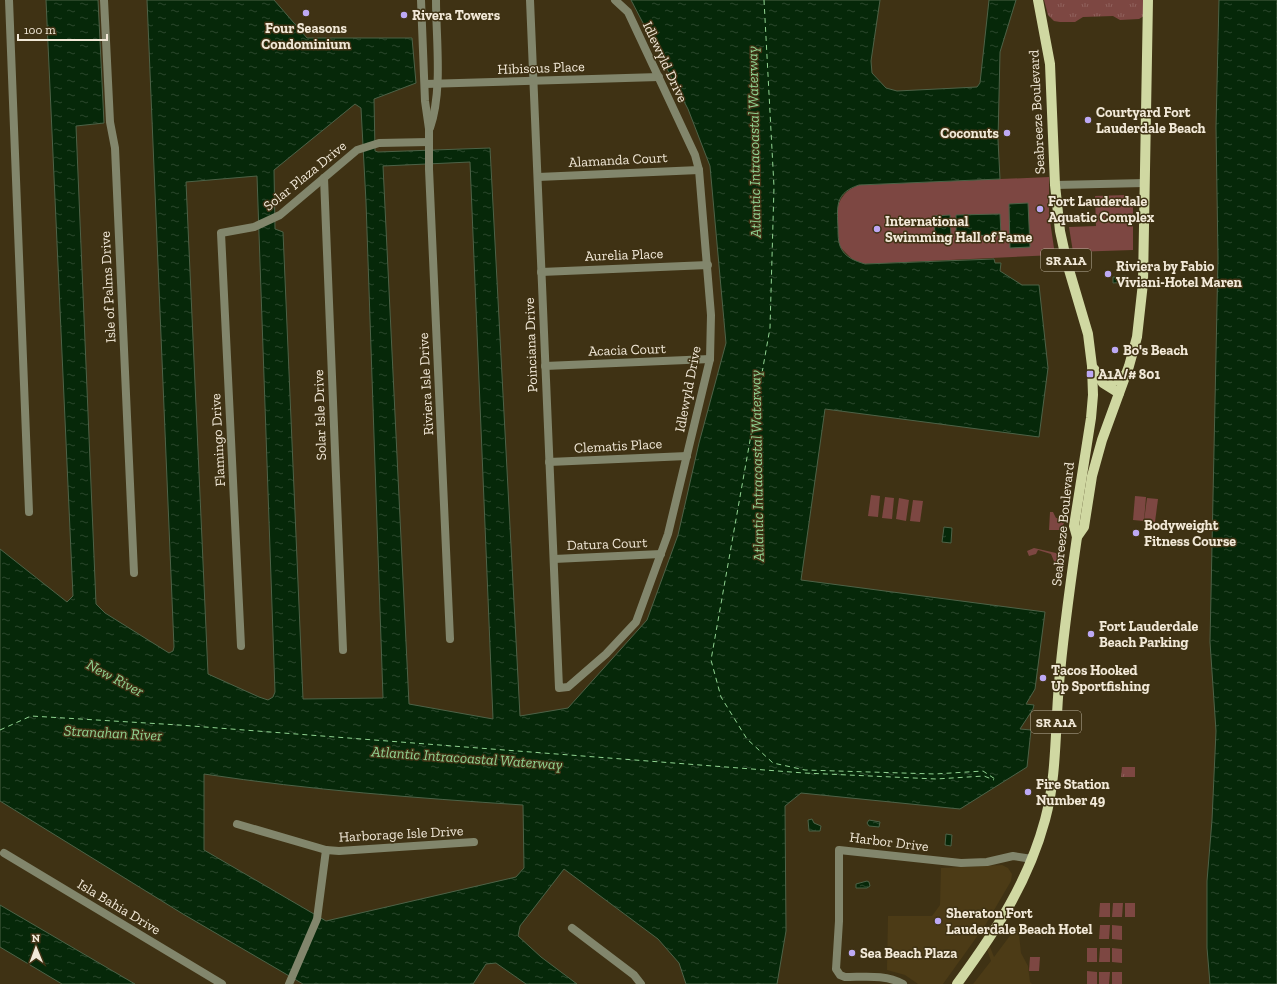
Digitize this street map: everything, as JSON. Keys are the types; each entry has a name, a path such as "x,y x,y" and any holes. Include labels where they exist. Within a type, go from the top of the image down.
{"main road":[{"name":"Seabreeze Boulevard","path":"957,984 1007,913 1032,859 1045,819 1050,792 1060,666 1077,537 1074,526 1094,394 1095,370 1087,328 1068,270 1062,241 1055,185 1050,64 1038,0"},
{"name":"SR A1A","path":"1077,537 1084,527 1092,476 1102,440 1126,374 1137,337 1142,305 1148,0"},
{"path":"1095,370 1103,379 1112,381 1119,379 1126,374"},
{"path":"1095,370 1106,386 1119,392"}],"street":[{"path":"9,0 29,512"},
{"name":"Isle of Palms Drive","path":"104,0 110,122 115,148 134,573"},
{"name":"Riviera Isle Drive","path":"421,0 425,84 429,128 429,169 450,639"},
{"name":"Riviera Isle Drive","path":"429,128 435,112 437,84 436,0"},
{"name":"Poinciana Drive","path":"530,0 560,688"},
{"name":"Idlewyld Drive","path":"560,688 568,687 606,654 636,622 668,534 710,359 711,315 699,170 694,155 628,12 615,0"},
{"name":"Hibiscus Place","path":"425,84 658,77"},
{"name":"Solar Plaza Drive","path":"221,233 254,227 280,215 357,150 379,143 429,144"},
{"name":"Alamanda Court","path":"538,177 699,170"},
{"name":"Solar Isle Drive","path":"324,178 343,650"},
{"path":"1055,185 1145,183"},
{"name":"Flamingo Drive","path":"221,233 242,646"},
{"name":"Aurelia Place","path":"541,272 708,265"},
{"name":"Acacia Court","path":"545,366 710,359"},
{"name":"Clematis Place","path":"549,462 687,456"},
{"name":"Datura Court","path":"554,559 661,554"},
{"name":"Harborage Isle Drive","path":"237,824 326,850 339,851 474,842"},
{"path":"290,983 317,919 320,906 326,850"},
{"name":"Harbor Drive","path":"903,984 895,980 881,977 845,977 840,975 836,969 839,920 839,850 961,863 987,862 1013,856 1032,859"},
{"name":"Isla Bahia Drive","path":"4,853 222,984"},
{"path":"572,928 634,975 640,984"}],"shaded area":[{"name":"Sheraton Fort Lauderdale Beach Hotel","path":"1002,865 1008,868 1012,874 1011,881 983,929 994,957 1018,925 1021,953 1028,966 1030,982 1032,984 973,984 991,961 981,931 943,984 918,984 905,975 887,970 888,916 932,916 940,905 941,868"}],"green space":[{"path":"1044,0 1144,0 1144,16 1139,19 1120,20 1113,16 1083,17 1075,22 1060,22 1054,21 1048,15"},
{"path":"1049,177 1049,214 1055,255 865,264 853,260 840,247 836,219 839,203 850,190 859,185"},
{"path":"1126,195 1131,198 1133,202 1133,250 1073,252 1069,227 1096,226 1095,196"},
{"path":"871,495 880,496 878,517 868,516"},
{"path":"1135,496 1146,497 1144,521 1133,520"},
{"path":"885,497 894,498 892,519 882,518"},
{"path":"899,498 909,500 906,521 896,519"},
{"path":"1147,498 1158,499 1155,522 1144,521"},
{"path":"913,500 923,501 920,522 910,521"},
{"path":"1050,512 1053,512 1056,518 1062,519 1062,523 1064,523 1060,530 1049,530"},
{"path":"1034,548 1056,553 1061,559 1060,574 1060,568 1056,566 1051,554 1038,550 1036,554 1029,556 1027,551"},
{"path":"1122,767 1135,767 1135,777 1121,777"},
{"path":"1100,903 1110,903 1110,917 1099,917"},
{"path":"1113,903 1123,903 1122,917 1112,917"},
{"path":"1125,903 1135,903 1135,917 1125,917"},
{"path":"1100,925 1110,925 1109,939 1099,939"},
{"path":"1112,925 1122,926 1122,940 1112,939"},
{"path":"1087,948 1097,948 1097,962 1087,962"},
{"path":"1100,948 1110,948 1110,962 1099,962"},
{"path":"1112,948 1122,949 1122,963 1112,962"},
{"path":"1030,957 1040,957 1039,971 1029,971"},
{"path":"1087,971 1097,972 1097,984 1087,984"},
{"path":"1099,972 1110,972 1109,984 1099,984"},
{"path":"1112,972 1122,972 1122,984 1112,984"}],"water":[{"path":"46,0 98,0 104,123 76,126 96,604 105,613 169,653 173,651 147,0 274,0 307,38 412,38 416,83 374,99 375,151 490,148 520,716 568,708 647,620 678,535 699,443 726,343 710,166 688,109 631,0 880,0 871,61 872,73 886,88 897,91 977,87 980,83 989,0 1016,0 1000,52 998,140 1000,179 859,185 845,192 839,201 837,213 838,235 840,246 844,253 854,260 865,264 994,259 995,263 1001,263 1000,271 1022,285 1039,285 1048,368 1039,437 825,409 801,580 1045,612 1035,689 1026,704 1034,705 1020,729 1031,730 1027,767 960,809 801,793 785,806 786,931 777,984 686,984 679,963 658,939 564,869 520,926 518,936 541,957 577,984 526,984 496,963 486,964 473,984 303,984 183,914 0,801 0,549 67,602 73,596","holes":["355,104 361,108 366,202 383,698 303,699 283,232 275,229 274,170","470,162 493,719 409,704 383,166","257,176 275,692 273,697 268,700 208,674 186,182","204,774 284,785 363,793 523,805 524,868 516,877 326,921 204,850"]},
{"path":"1219,0 1277,0 1277,984 1210,984 1207,948 1207,881 1212,820 1216,731 1210,642 1218,258 1216,127"},
{"path":"1028,203 1030,247 1010,248 1009,204"},
{"path":"1000,214 1001,235 956,236 956,215"},
{"path":"950,215 951,236 935,237 934,216"},
{"path":"1126,276 1127,282 1113,283 1113,277"},
{"path":"944,527 952,528 951,543 942,542"},
{"path":"812,819 814,823 821,826 820,831 809,831 808,820"},
{"path":"869,820 880,822 879,827 869,826 867,823"},
{"path":"946,834 952,835 951,846 945,845"},
{"path":"867,881 869,882 870,886 867,888 856,888 856,884"},
{"path":"0,905 135,984 62,984 0,947"}],"ferry route":[{"path":"764,0 774,187 770,328 711,660 721,697 747,739 773,763 805,770 935,774 983,771 995,779"},
{"path":"0,730 31,716 179,725 804,773 936,779 984,776 994,780"}],"place":[{"name":"Four Seasons Condominium","path":"306,13"},
{"name":"Rivera Towers","path":"404,15"},
{"name":"Courtyard Fort Lauderdale Beach","path":"1088,120"},
{"name":"Coconuts","path":"1007,133"},
{"name":"Fort Lauderdale Aquatic Complex","path":"1040,209"},
{"name":"International Swimming Hall of Fame","path":"877,229"},
{"name":"Riviera by Fabio Viviani-Hotel Maren","path":"1108,274"},
{"name":"Bo's Beach","path":"1115,350"},
{"name":"A1A/# 801","path":"1090,374"},
{"name":"Bodyweight Fitness Course","path":"1136,533"},
{"name":"Fort Lauderdale Beach Parking","path":"1091,634"},
{"name":"Tacos Hooked Up Sportfishing","path":"1043,678"},
{"name":"Fire Station Number 49","path":"1028,792"},
{"name":"Sheraton Fort Lauderdale Beach Hotel","path":"938,921"},
{"name":"Sea Beach Plaza","path":"852,953"}],"water label":[{"name":"Atlantic Intracoastal Waterway","path":"754,142"},
{"name":"Atlantic Intracoastal Waterway","path":"757,466"},
{"name":"New River","path":"115,678"},
{"name":"Stranahan River","path":"113,733"},
{"name":"Atlantic Intracoastal Waterway","path":"467,758"}]}
